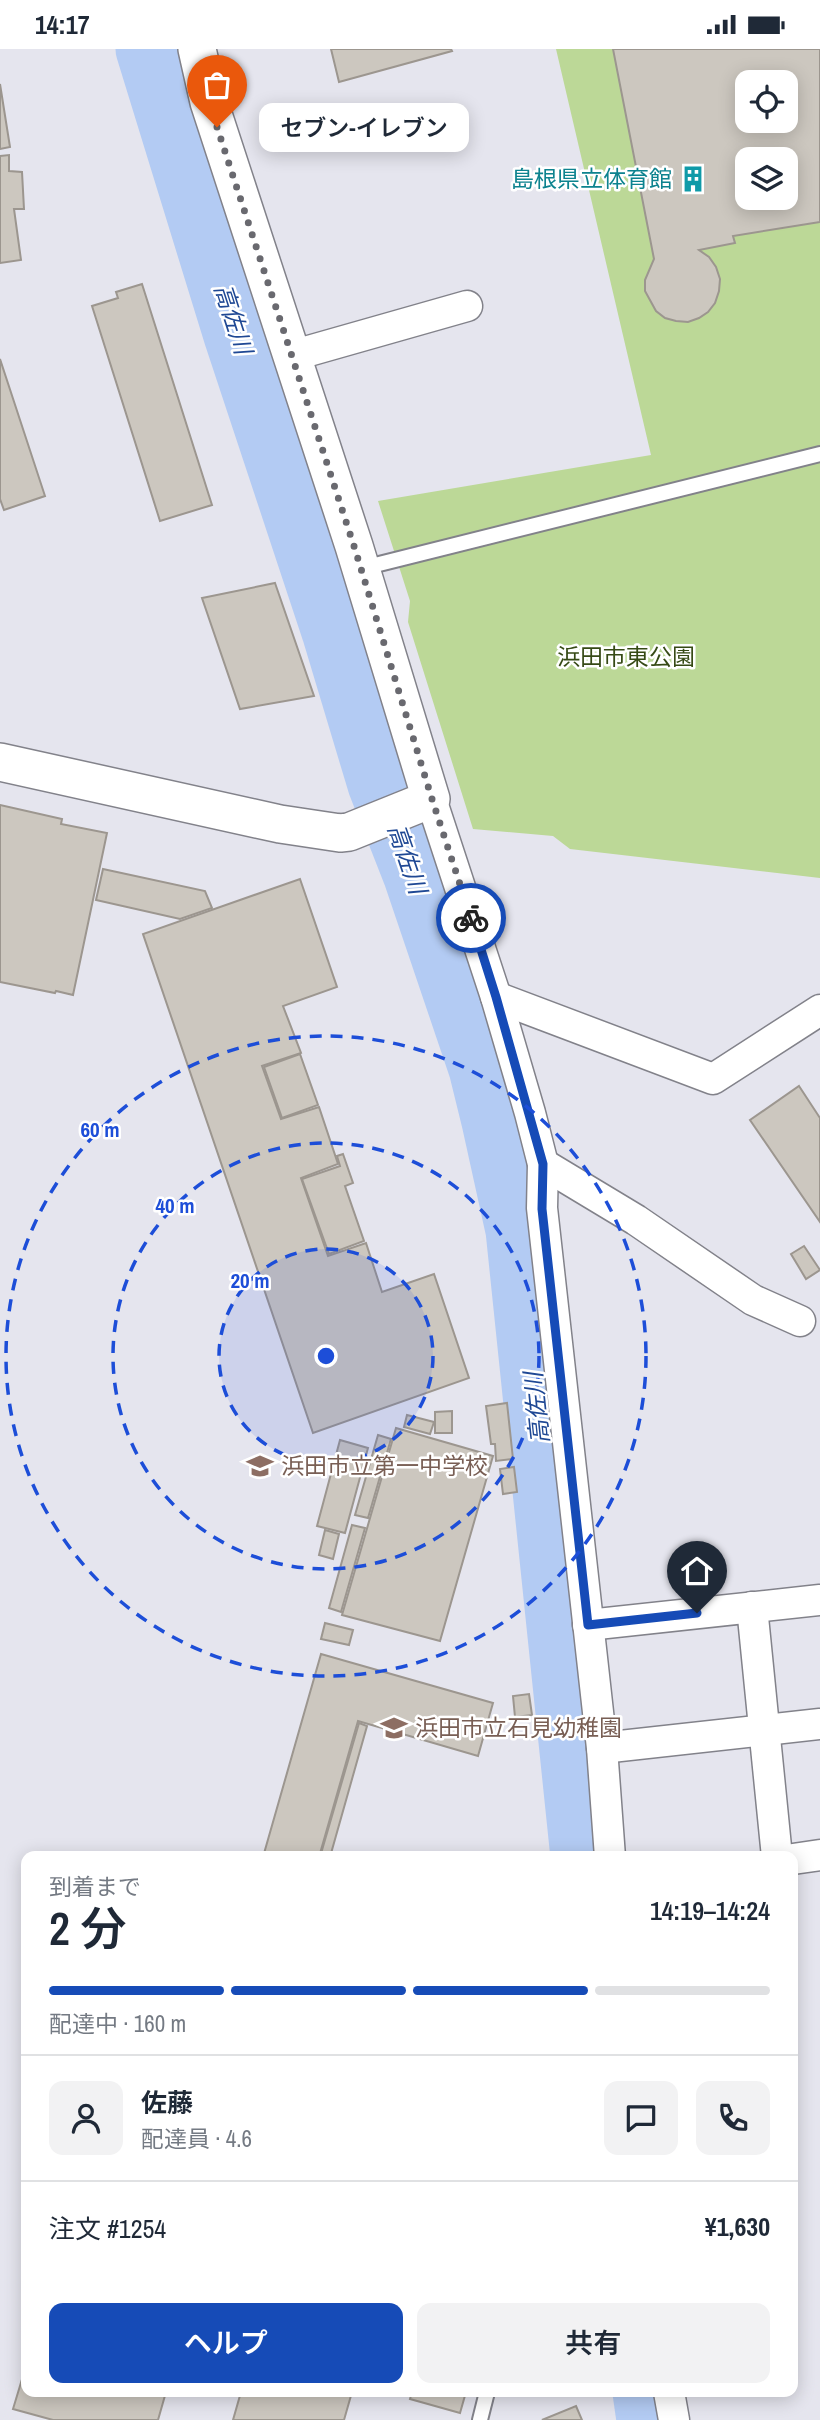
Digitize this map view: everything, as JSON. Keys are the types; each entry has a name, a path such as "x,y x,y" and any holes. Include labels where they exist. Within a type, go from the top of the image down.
{"street":[{"path":"197,49 209,102 360,568 422,803 496,997 543,1164 542,1209 601,1748 610,1851"},
{"path":"291,356 467,306"},
{"path":"0,762 280,824 340,833 349,832 422,803"},
{"path":"496,997 713,1079 820,1010"},
{"path":"543,1164 636,1220 753,1300 800,1321"},
{"path":"588,1625 820,1600"},
{"path":"752,1607 776,1851"},
{"path":"601,1748 820,1724"},
{"path":"798,1858 820,1855"},
{"path":"670,2397 674,2420"}],"lane":[{"path":"360,568 820,454"},
{"path":"480,2420 486,2397"}],"green space":[{"name":"浜田市東公園","path":"556,49 820,49 820,878 570,849 553,836 473,829 408,622 410,601 378,501 651,455"}],"building":[{"path":"331,49 451,49 452,51 339,82"},
{"name":"島根県立体育館","path":"613,49 820,49 820,222 733,236 735,243 699,250 709,257 716,267 720,279 719,291 708,312 688,322 665,318 656,311 645,291 645,280 654,259"},
{"path":"0,84 10,147 0,149"},
{"path":"9,155 9,171 22,172 24,209 14,209 21,260 0,263 0,156"},
{"path":"142,284 212,505 160,521 92,306 118,298 116,292"},
{"path":"0,359 45,496 4,510 0,499"},
{"path":"275,583 314,696 240,709 202,598"},
{"path":"0,805 62,819 61,824 107,833 73,995 0,982"},
{"path":"103,869 205,891 212,908 180,919 96,900"},
{"path":"300,879 337,987 283,1006 301,1053 262,1066 281,1119 319,1107 338,1164 301,1178 328,1256 366,1243 382,1292 434,1274 469,1378 313,1433 143,934"},
{"path":"300,1054 318,1105 282,1118 264,1067"},
{"path":"799,1086 820,1118 820,1222 750,1120"},
{"path":"343,1154 353,1183 345,1186 364,1241 329,1254 302,1179 340,1166 337,1156"},
{"path":"804,1246 820,1270 806,1279 791,1254"},
{"path":"507,1403 513,1459 496,1461 486,1406"},
{"path":"452,1411 452,1433 435,1433 435,1412"},
{"path":"407,1415 434,1422 430,1434 404,1427"},
{"path":"396,1428 493,1456 440,1641 342,1615"},
{"path":"378,1435 391,1439 368,1518 355,1515"},
{"path":"340,1440 368,1448 345,1533 317,1526"},
{"path":"514,1467 517,1492 503,1494 500,1469"},
{"path":"352,1525 365,1528 341,1612 329,1608"},
{"path":"325,1530 339,1534 333,1559 319,1555"},
{"path":"325,1623 353,1630 349,1645 321,1639"},
{"path":"321,1654 493,1703 478,1756 358,1721 321,1851 265,1851"},
{"path":"529,1694 532,1715 515,1717 513,1696"},
{"path":"359,1723 367,1726 332,1851 322,1851"},
{"path":"21,2383 21,2397 165,2397 158,2420 53,2420 13,2409"},
{"path":"240,2397 351,2397 344,2420 233,2420"},
{"path":"411,2397 465,2397 460,2413"},
{"path":"576,2406 582,2420 542,2420"}],"waterway":[{"name":"高佐川","path":"148,49 236,335 334,631 380,784 416,876 481,1068 494,1121 518,1230 582,1851"},
{"name":"高佐川","path":"646,2397 649,2420"}],"way so far":[{"path":"217,127 354,546 471,918"}],"place":[{"name":"セブン-イレブン","path":"217,127"},
{"name":"島根県立体育館","path":"693,179"},
{"name":"浜田市立第一中学校","path":"260,1466"},
{"name":"浜田市立石見幼稚園","path":"394,1728"}],"route":[{"path":"471,918 543,1164 542,1209 588,1625 697,1613"}]}
